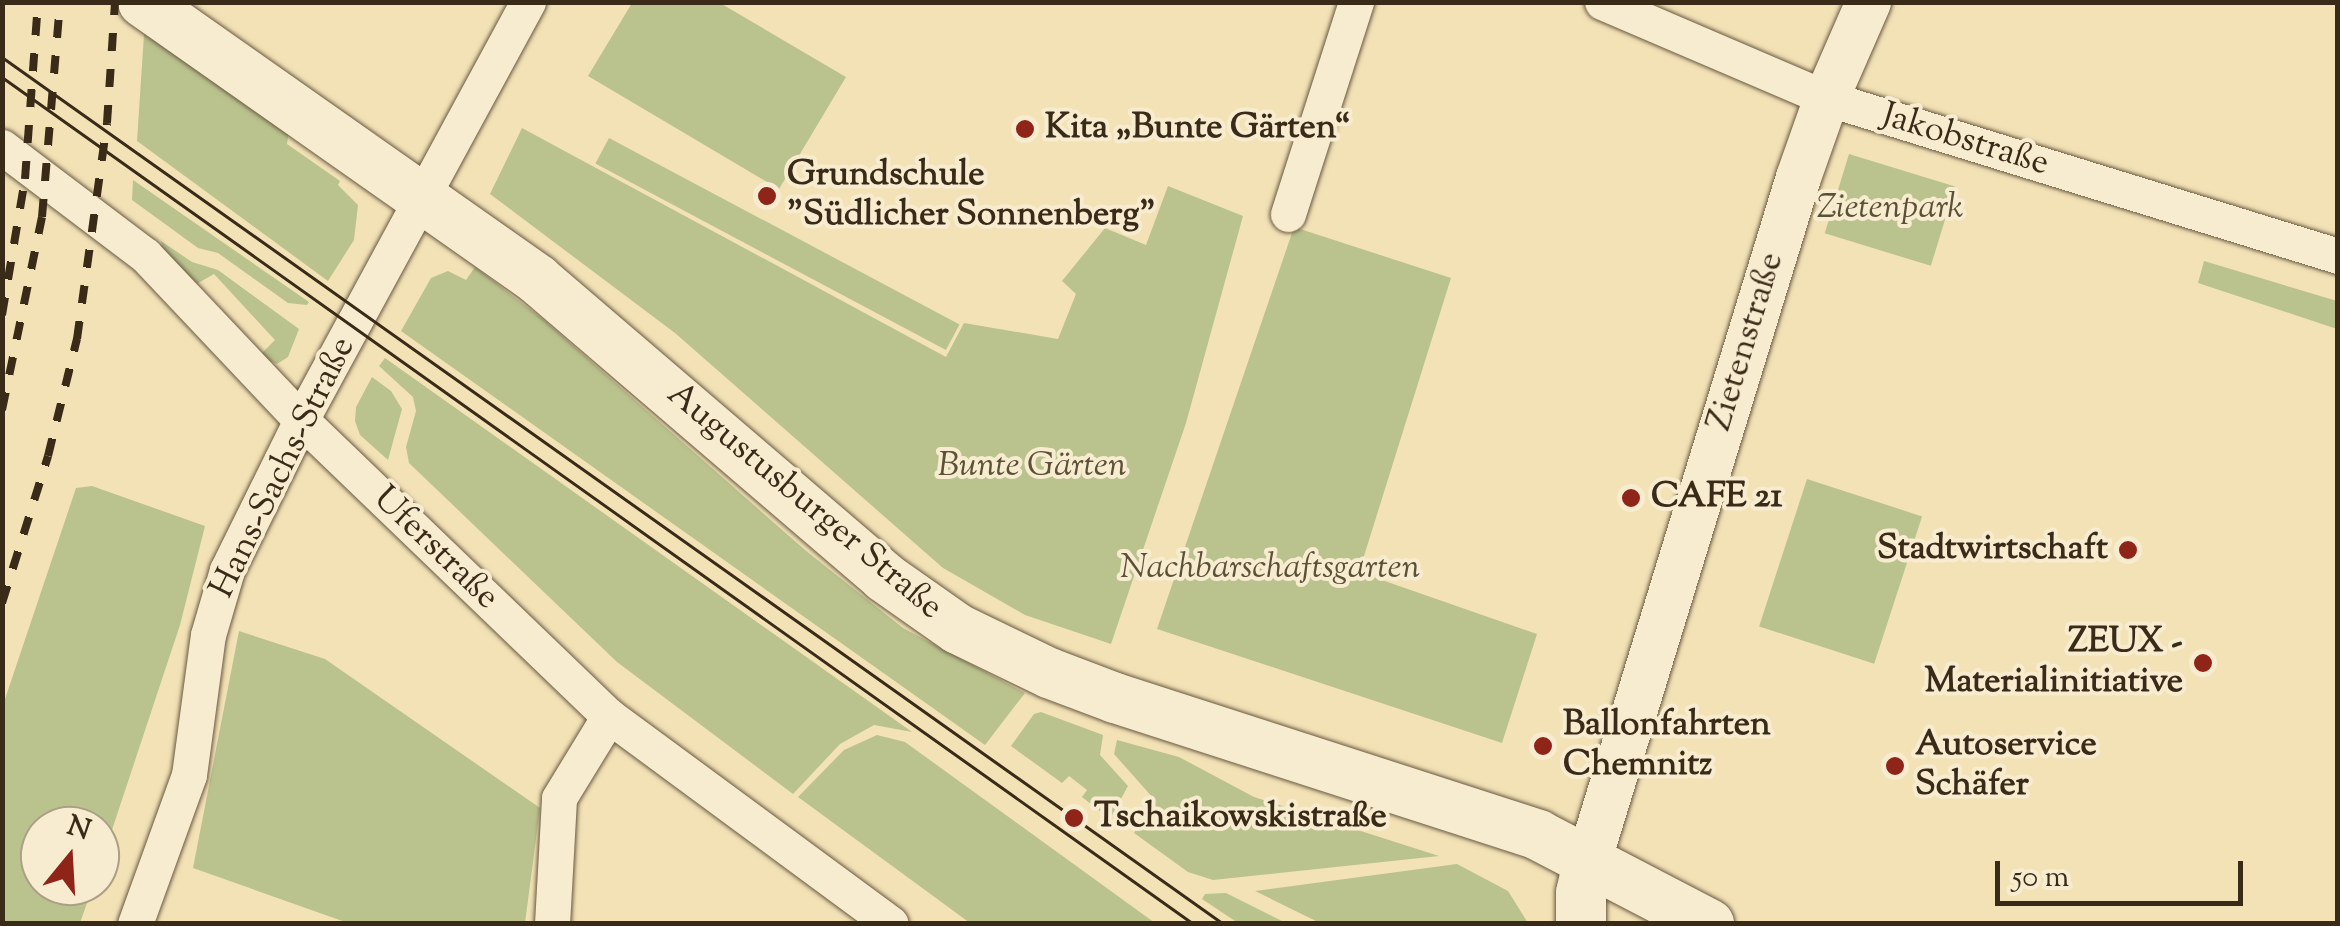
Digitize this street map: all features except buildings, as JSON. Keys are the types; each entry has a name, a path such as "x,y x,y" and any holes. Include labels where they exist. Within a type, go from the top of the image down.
{"main road":[{"name":"Augustusburger Straße","path":"143,2 538,280 884,577 958,629 1102,694 1476,812 1589,858 1709,924"},
{"path":"1581,924 1581,893 1589,858"}],"street":[{"name":"Hans-Sachs-Straße","path":"136,924 189,774 208,635 227,570 301,420 528,2"},
{"path":"1288,214 1356,2"},
{"name":"Jakobstraße","path":"1602,2 1826,98 2338,256"},
{"name":"Zietenstraße","path":"1589,858 1826,98 1868,2"},
{"name":"Uferstraße","path":"2,147 146,254 301,420 609,716 891,924"},
{"path":"552,924 558,798 609,716"}],"green space":[{"path":"632,3 720,3 846,77 779,189 588,76"},
{"path":"145,19 289,130 287,144 340,181 338,185 358,205 354,240 328,281 137,141"},
{"name":"Bunte Gärten","path":"522,128 946,357 964,323 1058,339 1076,294 1062,281 1105,228 1146,245 1168,186 1243,216 1186,423 1111,644 1025,615 943,568 675,333 490,194"},
{"path":"609,138 960,324 946,350 595,164"},
{"name":"Zietenpark","path":"1849,154 1955,186 1931,266 1825,233"},
{"path":"133,180 309,302 307,305 288,303 218,253 198,248 132,200"},
{"name":"Nachbarschaftsgarten","path":"1294,227 1451,278 1359,572 1537,634 1502,743 1157,629"},
{"path":"161,241 192,262 218,270 299,329 288,357 277,364 259,356 275,340 214,274 193,286 163,252"},
{"path":"2204,261 2337,301 2337,329 2198,283"},
{"path":"475,267 545,321 805,550 903,628 1025,693 985,745 401,331 431,278 448,271 466,280"},
{"path":"385,358 912,732 874,725 840,744 793,794 617,662 409,463 406,447 416,411 413,397 379,366"},
{"path":"372,377 391,391 402,409 388,460 360,435 355,421 356,407"},
{"path":"1807,479 1922,516 1874,664 1759,626"},
{"path":"92,486 205,526 180,625 120,806 20,806 20,906 86,906 80,923 3,923 3,705 76,488"},
{"path":"239,631 325,659 540,808 525,923 348,923 193,868"},
{"path":"1041,712 1103,735 1100,755 1128,786 1110,819 1082,797 1087,790 1069,776 1062,783 1011,746 1034,714"},
{"path":"877,735 905,742 1155,923 970,923 798,797 844,750"},
{"path":"1117,740 1179,757 1254,797 1439,856 1213,880 1188,872 1134,833 1154,799 1114,754"},
{"path":"1457,864 1508,891 1528,923 1320,923 1255,891"},
{"path":"1226,893 1286,923 1238,923 1202,899 1205,894"}],"tram line":[{"path":"2,57 1224,924"},
{"path":"2,77 1194,924"}],"railway":[{"path":"2,315 25,179 38,2"},
{"path":"2,410 42,217 60,2"},
{"path":"2,603 48,456 77,339 107,123 115,2"}],"place":[{"name":"Kita „Bunte Gärten“","path":"1025,129"},
{"name":"Grundschule \"Südlicher Sonnenberg\"","path":"767,196"},
{"name":"CAFE 21","path":"1631,498"},
{"name":"Stadtwirtschaft","path":"2128,550"},
{"name":"ZEUX - Materialinitiative","path":"2203,663"},
{"name":"Ballonfahrten Chemnitz","path":"1543,746"},
{"name":"Autoservice Schäfer","path":"1895,766"},
{"name":"Tschaikowskistraße","path":"1074,818"}]}
